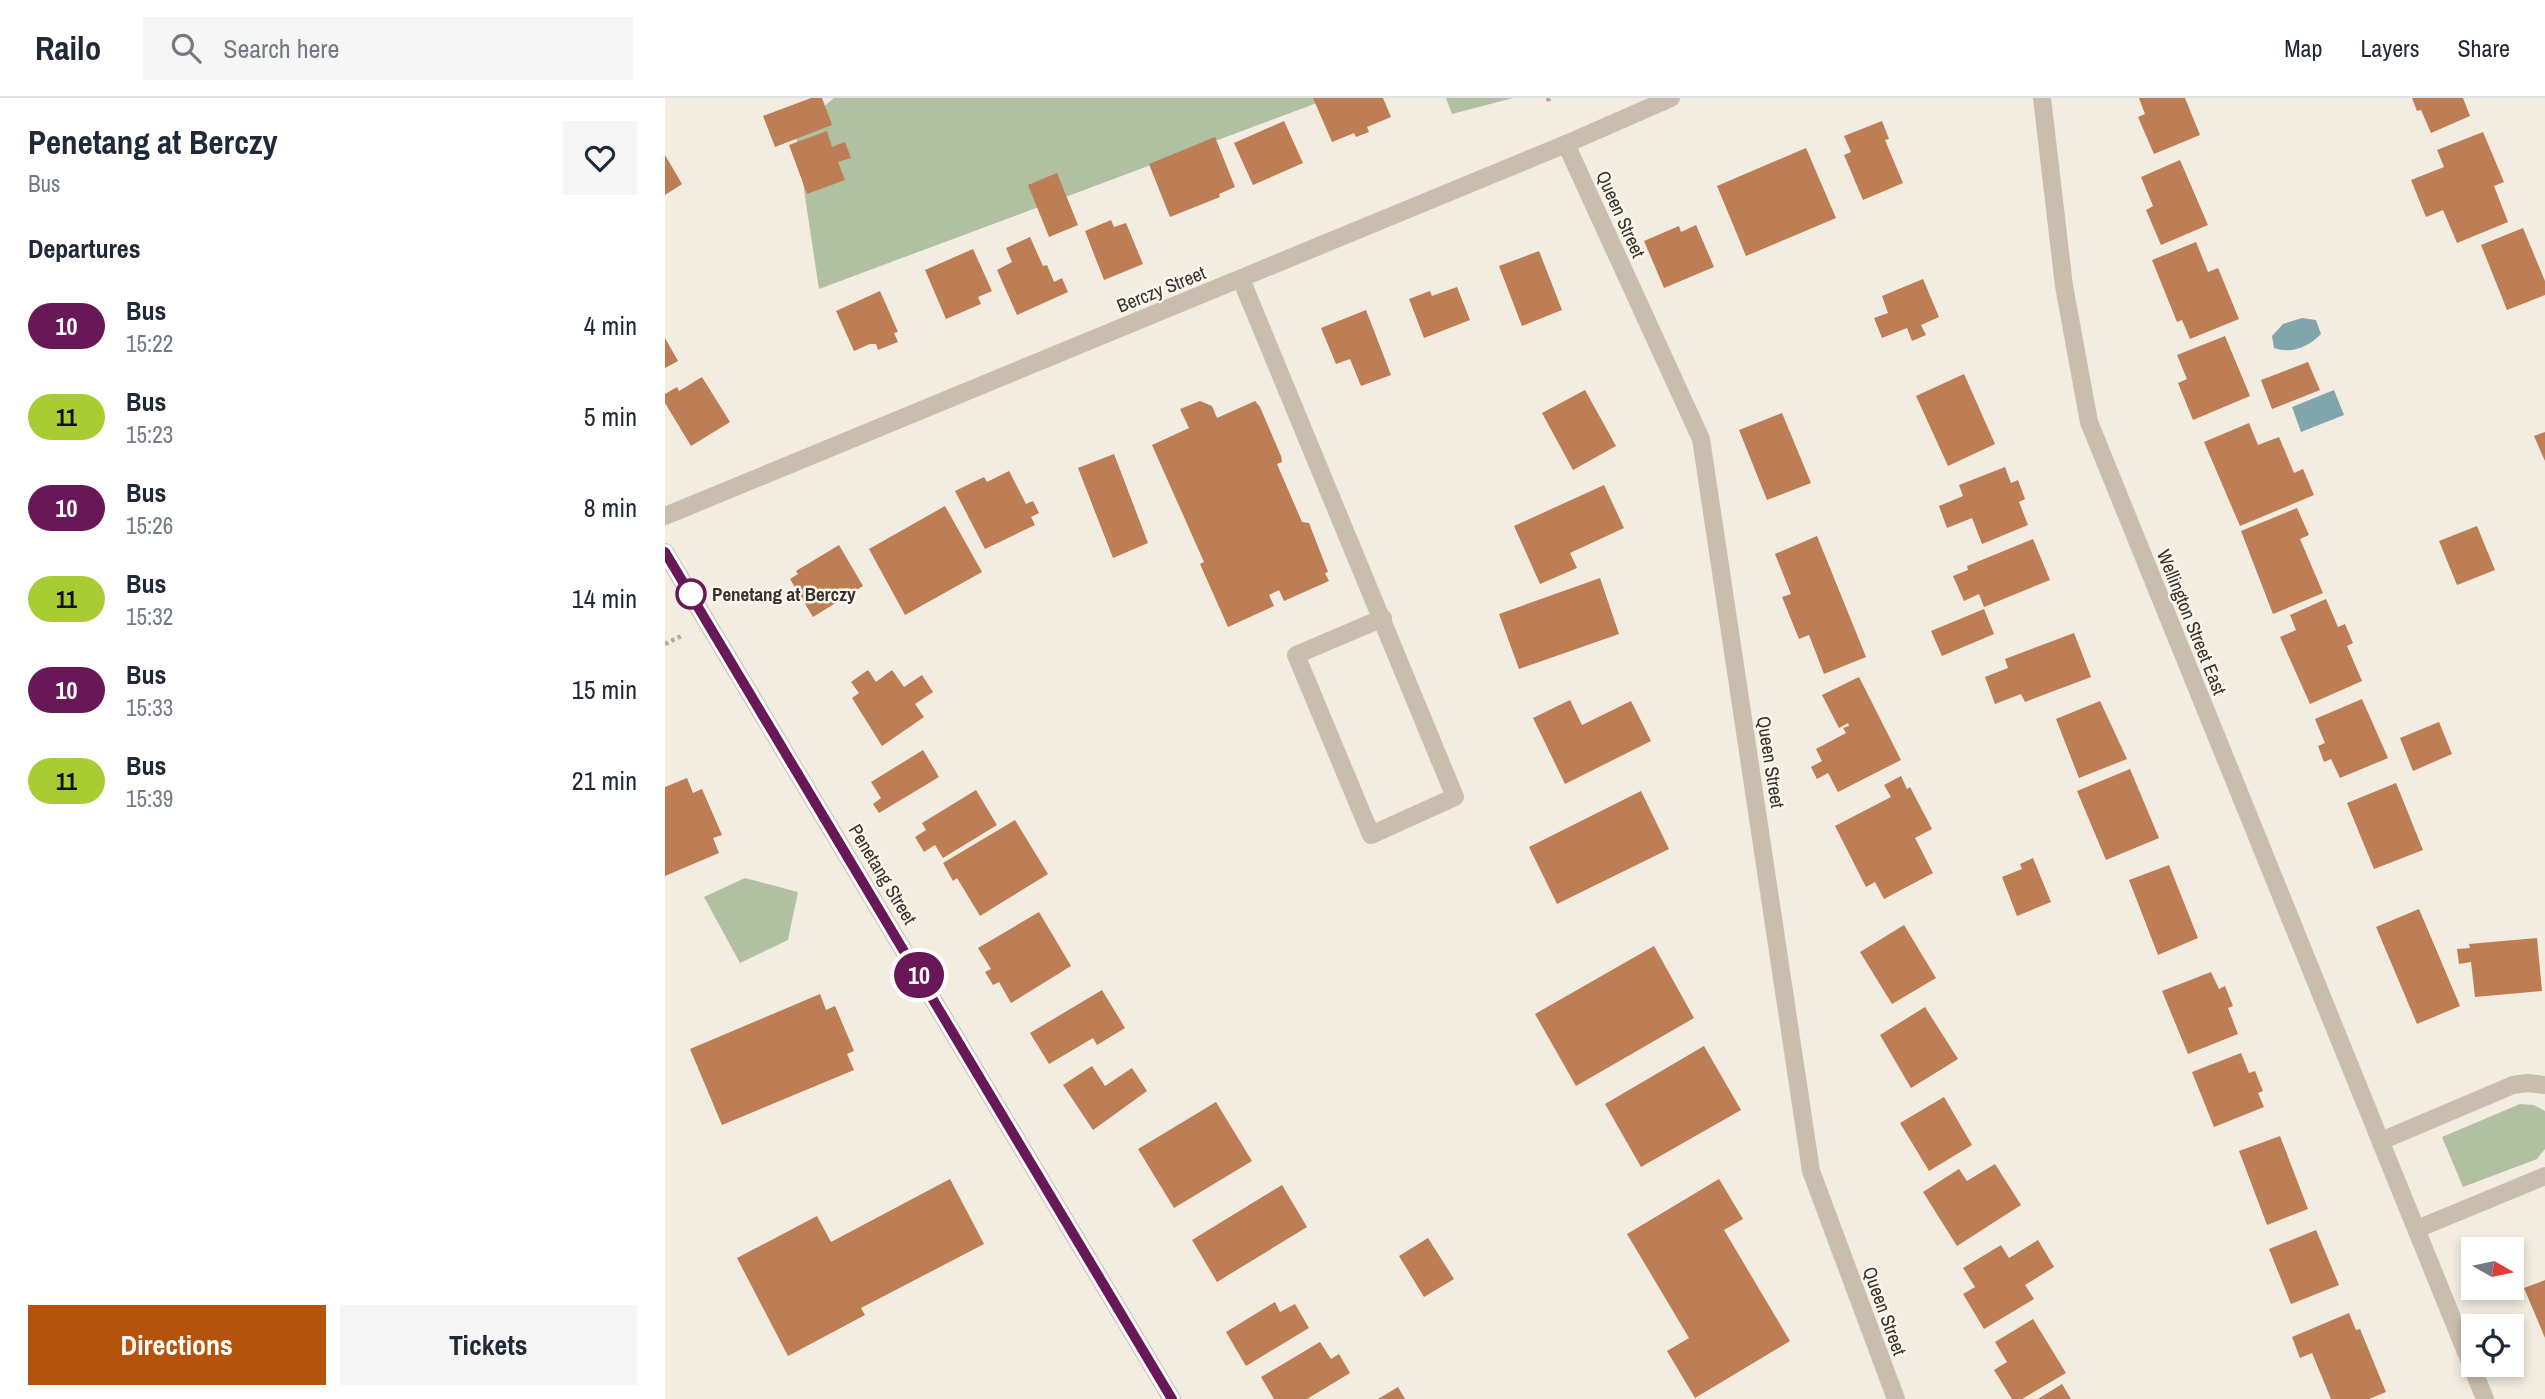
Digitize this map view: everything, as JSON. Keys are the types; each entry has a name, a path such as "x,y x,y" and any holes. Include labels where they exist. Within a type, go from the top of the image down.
{"street":[{"name":"Berczy Street","path":"665,516 1566,144 1671,98"},
{"name":"Wellington Street East","path":"2042,98 2064,286 2089,422 2485,1399"},
{"name":"Queen Street","path":"1566,144 1701,439 1811,1171 1896,1399"},
{"path":"1241,279 1383,618 1455,797 1371,835 1296,655 1383,618"},
{"name":"Penetang Street","path":"665,552 1172,1399"},
{"path":"2381,1140 2513,1085 2545,1085"},
{"path":"2417,1229 2545,1176"}],"green space":[{"path":"834,98 1325,100 819,289 795,130"},
{"path":"1446,98 1513,98 1452,114"},
{"path":"745,878 798,892 788,940 740,963 704,897"},
{"path":"2520,1104 2534,1105 2545,1111 2545,1149 2537,1159 2463,1187 2442,1137"}],"water":[{"path":"2302,318 2316,320 2321,334 2311,343 2299,348 2274,348 2272,336 2283,324"},
{"path":"2334,390 2344,415 2301,432 2292,407"}],"building":[{"path":"811,98 822,98 832,125 775,147 763,116"},
{"path":"1313,98 1383,98 1391,117 1367,127 1369,132 1356,137 1354,133 1332,142"},
{"path":"2139,98 2185,98 2200,135 2154,154 2138,117 2145,114"},
{"path":"2412,98 2463,98 2470,116 2431,133 2421,110 2417,111"},
{"path":"1284,121 1303,163 1253,185 1234,143"},
{"path":"1882,121 1889,139 1885,140 1903,183 1863,200 1844,155 1851,152 1844,136"},
{"path":"827,131 832,147 845,142 851,158 838,162 845,180 807,194 789,145"},
{"path":"2483,132 2504,182 2494,186 2508,222 2457,243 2443,210 2426,217 2411,180 2444,167 2437,150"},
{"path":"1215,137 1235,187 1219,194 1220,197 1170,217 1149,164"},
{"path":"1806,148 1836,218 1746,256 1717,186"},
{"path":"665,155 682,184 665,195"},
{"path":"2180,160 2208,225 2161,245 2146,210 2153,206 2141,177"},
{"path":"1057,173 1078,225 1049,237 1028,185"},
{"path":"1111,220 1114,227 1126,223 1143,264 1104,280 1085,231"},
{"path":"1696,225 1714,267 1664,288 1644,241 1679,226 1681,232"},
{"path":"2523,228 2545,281 2545,295 2507,310 2481,245"},
{"path":"1030,237 1043,266 1047,265 1054,282 1062,278 1068,292 1017,315 997,270 1012,262 1006,248"},
{"path":"2196,242 2208,272 2218,268 2239,319 2190,339 2182,320 2177,322 2152,260"},
{"path":"973,249 992,291 978,297 981,304 946,319 925,270"},
{"path":"1539,251 1562,310 1522,326 1499,266"},
{"path":"1923,279 1939,317 1921,325 1926,335 1912,341 1907,328 1882,338 1874,318 1888,313 1882,296"},
{"path":"1457,287 1470,320 1424,338 1409,299 1430,291 1432,296"},
{"path":"880,291 898,332 894,333 898,342 878,350 876,344 870,344 854,351 836,311"},
{"path":"1366,310 1391,375 1361,386 1350,359 1336,364 1321,328"},
{"path":"2225,336 2250,396 2193,420 2178,383 2187,379 2177,355"},
{"path":"665,338 678,361 665,368"},
{"path":"2308,362 2320,390 2272,409 2261,380"},
{"path":"1964,374 1995,444 1948,466 1916,396"},
{"path":"702,377 730,422 691,446 665,403 665,394 677,387 679,391"},
{"path":"1585,390 1616,446 1573,470 1542,413"},
{"path":"1200,401 1212,406 1217,418 1255,401 1260,407 1281,456 1282,462 1277,464 1302,522 1309,523 1328,572 1325,573 1329,581 1284,601 1279,590 1269,595 1274,606 1228,627 1200,564 1204,562 1152,445 1189,428 1180,409"},
{"path":"1782,413 1811,483 1767,500 1739,430"},
{"path":"2249,423 2258,445 2279,437 2294,473 2303,469 2314,495 2240,526 2204,442"},
{"path":"2545,432 2545,461 2534,436"},
{"path":"1114,454 1148,543 1113,558 1078,468"},
{"path":"2005,467 2011,483 2018,480 2025,499 2019,502 2028,525 1982,544 1972,518 1947,528 1939,506 1963,496 1959,485"},
{"path":"1009,471 1026,504 1033,501 1039,513 1031,517 1035,525 985,549 955,491 984,477 987,482"},
{"path":"1604,485 1624,528 1570,553 1577,568 1540,584 1514,526"},
{"path":"945,506 982,572 905,615 869,549"},
{"path":"2297,508 2309,535 2300,539 2323,593 2273,614 2241,531"},
{"path":"2477,526 2495,570 2457,585 2439,541"},
{"path":"1817,536 1866,657 1824,674 1809,635 1799,639 1782,597 1791,594 1775,554"},
{"path":"2033,539 2050,580 1984,607 1979,594 1964,601 1953,576 1968,570 1967,566"},
{"path":"839,545 863,586 813,617 790,579 798,574 796,571"},
{"path":"1600,578 1619,634 1519,669 1499,614"},
{"path":"2326,599 2338,627 2345,624 2353,643 2347,646 2362,681 2310,704 2280,637 2296,630 2290,615"},
{"path":"1984,609 1994,634 1942,656 1931,631"},
{"path":"2074,633 2091,677 2025,702 2021,694 1995,704 1985,677 2008,668 2005,659"},
{"path":"868,670 876,682 892,670 904,687 922,675 933,692 915,704 924,717 882,746 852,698 859,693 851,682"},
{"path":"1859,677 1901,760 1838,792 1828,773 1817,779 1811,767 1822,761 1816,749 1846,733 1843,728 1849,726 1848,723 1839,728 1822,695"},
{"path":"2362,699 2388,758 2340,778 2331,759 2324,762 2318,746 2325,743 2315,719"},
{"path":"1570,700 1582,725 1631,701 1651,741 1565,784 1533,718"},
{"path":"2100,701 2127,759 2079,778 2056,719"},
{"path":"2439,722 2452,754 2413,771 2400,738"},
{"path":"923,750 939,777 879,813 873,804 881,798 871,782"},
{"path":"2130,769 2159,838 2106,860 2077,791"},
{"path":"1901,776 1907,789 1910,787 1932,829 1915,838 1933,873 1884,899 1875,882 1866,887 1835,826 1891,797 1884,785"},
{"path":"687,778 693,793 702,789 722,835 713,838 719,853 665,876 665,787"},
{"path":"2396,783 2423,850 2374,869 2347,803"},
{"path":"976,790 997,825 943,858 935,845 924,852 915,837 926,830 922,823"},
{"path":"1641,791 1669,849 1557,904 1529,847"},
{"path":"1015,820 1048,874 980,916 957,878 953,881 943,863"},
{"path":"2033,858 2051,902 2017,916 2002,877 2022,869 2020,864"},
{"path":"2169,865 2198,938 2158,955 2129,880"},
{"path":"2419,909 2460,1006 2417,1024 2376,927"},
{"path":"1039,912 1071,966 1011,1003 999,982 993,985 985,972 991,969 978,948"},
{"path":"1904,925 1936,978 1892,1004 1860,952"},
{"path":"2537,938 2542,991 2475,997 2471,962 2459,964 2457,949 2470,948 2469,944"},
{"path":"1654,946 1694,1018 1576,1086 1535,1014"},
{"path":"2211,972 2219,989 2225,986 2233,1006 2228,1008 2238,1034 2188,1054 2162,991"},
{"path":"1102,990 1125,1028 1097,1045 1093,1038 1049,1064 1030,1033"},
{"path":"820,994 826,1010 835,1006 854,1051 847,1054 854,1070 722,1125 690,1049"},
{"path":"1925,1007 1958,1059 1911,1088 1880,1035"},
{"path":"1704,1046 1741,1110 1641,1167 1605,1104"},
{"path":"2241,1053 2249,1073 2255,1071 2263,1091 2258,1093 2264,1107 2214,1127 2192,1072"},
{"path":"1092,1066 1105,1086 1132,1068 1147,1091 1093,1130 1063,1085"},
{"path":"1944,1097 1972,1145 1929,1171 1900,1123"},
{"path":"1216,1102 1252,1161 1174,1208 1138,1149"},
{"path":"2280,1136 2308,1209 2267,1225 2239,1151"},
{"path":"1995,1164 2021,1205 1957,1246 1923,1192 1959,1169 1967,1181"},
{"path":"950,1179 984,1244 861,1308 865,1315 788,1356 737,1258 817,1216 831,1242"},
{"path":"1719,1179 1743,1219 1724,1230 1790,1341 1695,1398 1667,1351 1689,1338 1627,1234"},
{"path":"1282,1185 1307,1227 1217,1282 1192,1240"},
{"path":"2316,1230 2339,1285 2291,1304 2269,1249"},
{"path":"1428,1238 1454,1279 1424,1297 1399,1256"},
{"path":"2038,1240 2054,1267 2025,1285 2034,1299 1984,1329 1963,1294 1975,1287 1963,1268 2001,1245 2009,1258"},
{"path":"2545,1280 2545,1338 2524,1288"},
{"path":"1275,1302 1280,1312 1295,1304 1309,1328 1246,1366 1226,1332"},
{"path":"2349,1313 2356,1330 2360,1329 2386,1392 2369,1399 2331,1399 2312,1353 2300,1358 2292,1337"},
{"path":"2033,1319 2066,1373 2022,1399 2012,1399 1994,1370 2007,1362 1995,1342"},
{"path":"1320,1342 1331,1359 1339,1354 1350,1373 1307,1399 1274,1399 1261,1377"},
{"path":"2062,1384 2071,1399 2038,1399"},
{"path":"1398,1387 1405,1399 1378,1399"}],"bus line":[{"name":"10","path":"665,552 1172,1399"}],"place":[{"name":"Penetang at Berczy","path":"691,594"}]}
